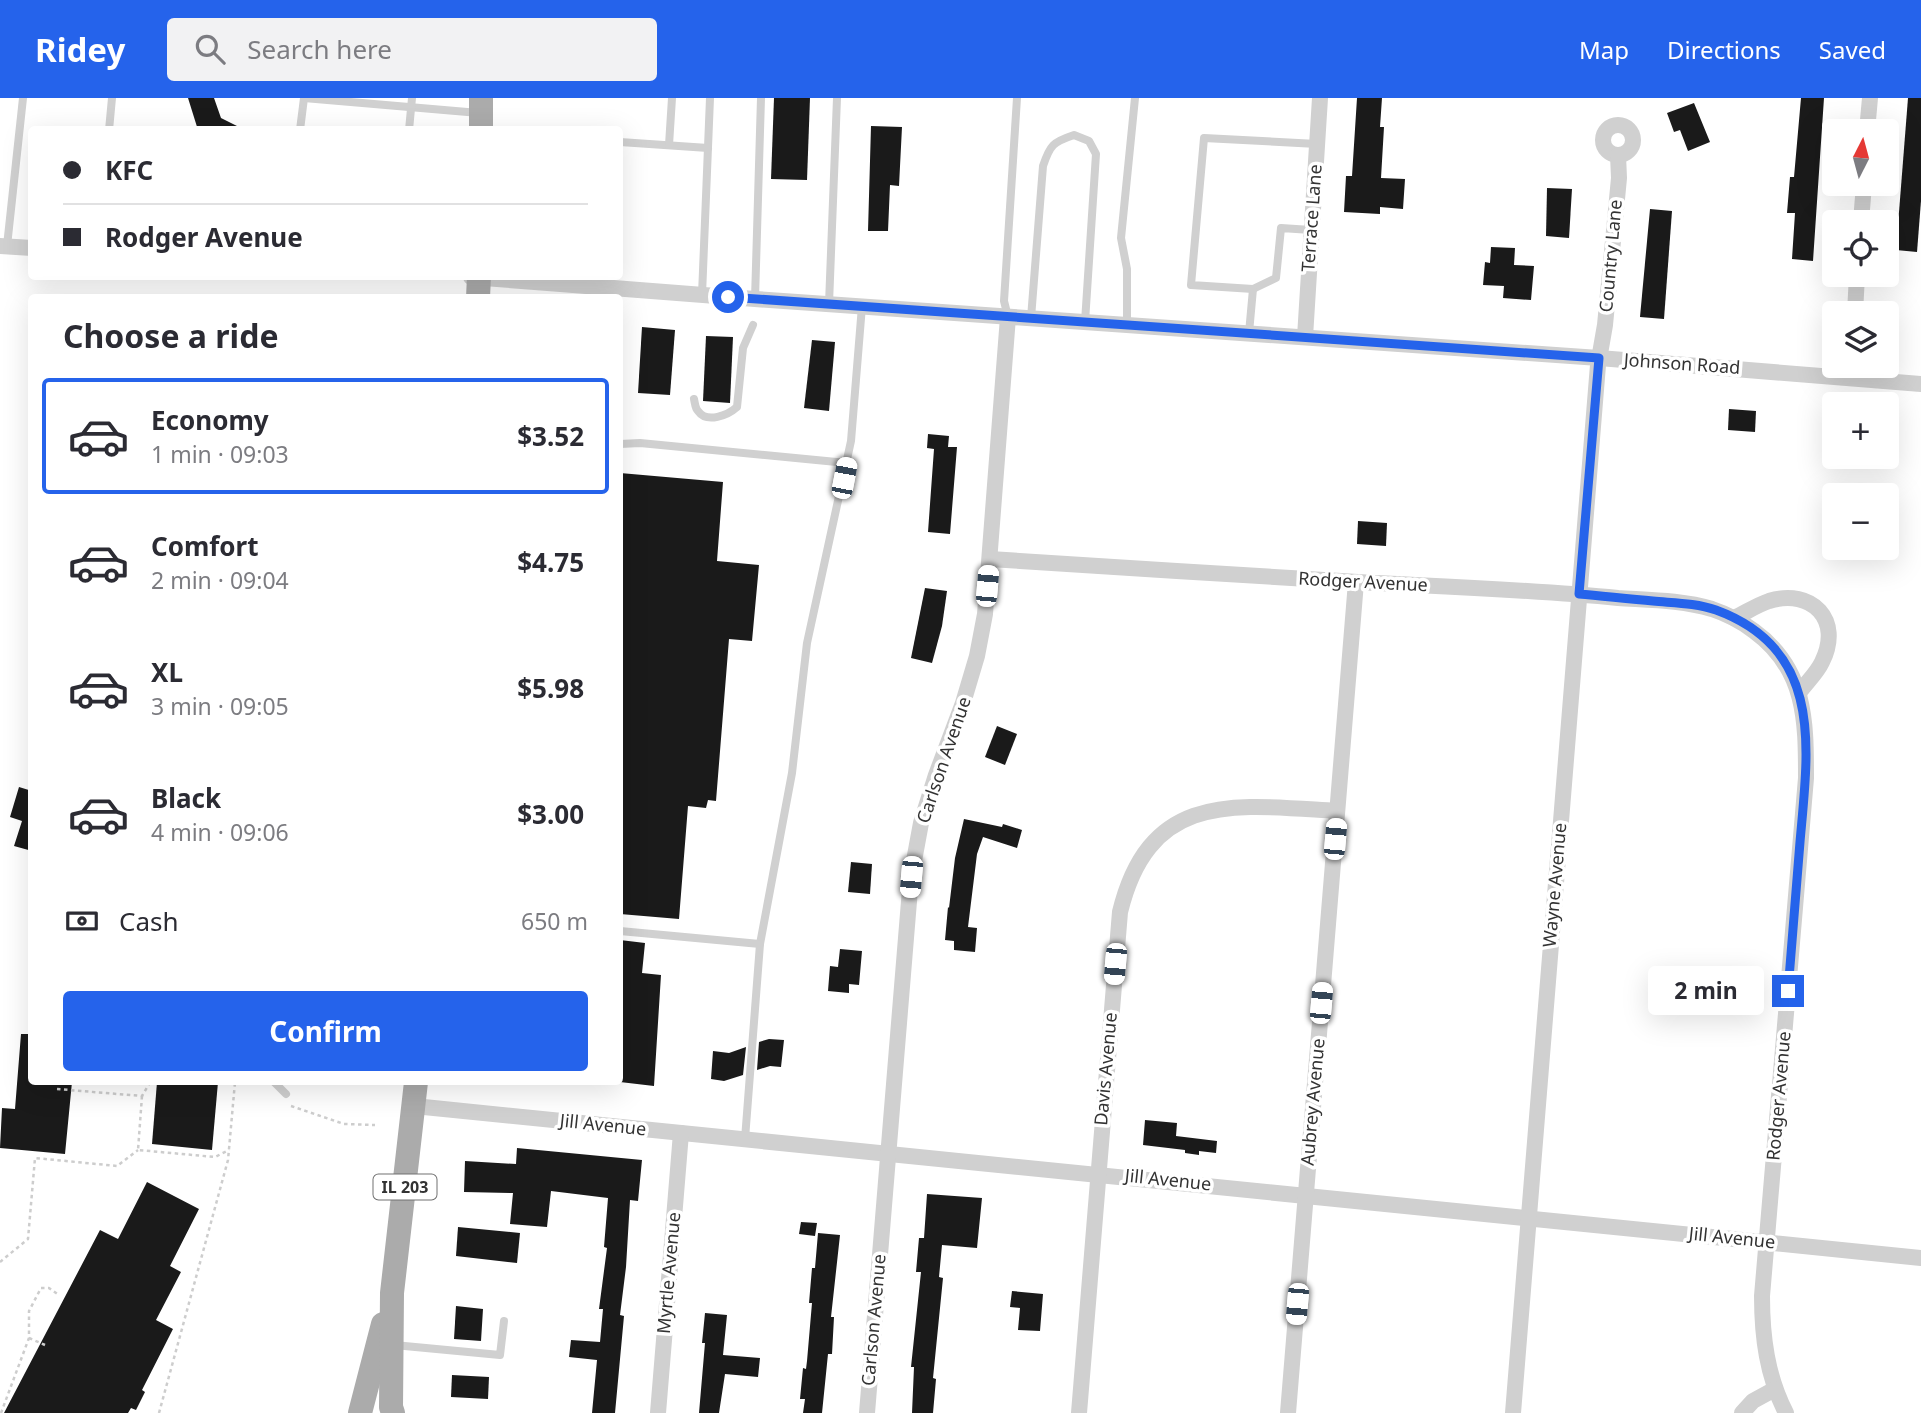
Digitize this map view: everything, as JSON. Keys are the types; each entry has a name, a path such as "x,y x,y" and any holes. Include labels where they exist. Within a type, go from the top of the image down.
{"main road":[{"name":"IL 203","path":"391,1411 392,1293 415,1094"},
{"path":"360,1413 392,1293"}],"street":[{"name":"Terrace Lane","path":"1305,337 1320,98"},
{"path":"1868,119 1870,98"},
{"name":"Country Lane","path":"1599,358 1617,192 1618,155"},
{"path":"3,246 28,248"},
{"name":"Johnson Road","path":"516,280 1599,358 1822,370"},
{"name":"Carlson Avenue","path":"867,1413 911,877 925,811 964,703 985,614 1008,317"},
{"name":"Wayne Avenue","path":"1513,1413 1599,358"},
{"name":"Johnson Road","path":"1889,378 1921,384"},
{"name":"Rodger Avenue","path":"990,559 1579,594 1691,604 1734,618 1768,643 1783,661 1799,692 1806,737 1806,778 1762,1331 1775,1389 1786,1413"},
{"name":"Aubrey Avenue","path":"1288,1413 1356,582"},
{"path":"1734,618 1770,601 1800,599 1819,608 1828,623 1827,643 1822,662 1799,692"},
{"name":"Davis Avenue","path":"1079,1413 1120,912 1134,869 1159,837 1175,825 1207,811 1250,806 1337,811"},
{"name":"Jill Avenue","path":"415,1094 681,1133 1921,1258"},
{"name":"Myrtle Avenue","path":"658,1413 681,1133"},
{"path":"1742,1413 1753,1401 1775,1389"}],"lane":[{"path":"3,246 23,98"},
{"path":"109,126 112,98"},
{"path":"300,126 304,98 412,103 481,114"},
{"path":"669,145 672,98"},
{"path":"702,295 710,98"},
{"path":"755,299 761,98"},
{"path":"829,304 837,98"},
{"path":"1008,317 1004,302 1017,98"},
{"path":"1127,325 1127,268 1121,238 1135,98"},
{"path":"409,126 412,103"},
{"path":"1031,318 1043,166 1048,150 1057,141 1074,135 1089,141 1096,154 1085,322"},
{"path":"1311,230 1281,228 1276,278 1252,289 1191,285 1204,138 1317,144"},
{"path":"623,142 708,148"},
{"path":"1248,333 1252,289"},
{"path":"745,1139 760,944 792,773 807,643 851,441 862,306"},
{"path":"694,399 698,411 705,416 728,415 737,407 743,348 753,325"},
{"path":"623,444 640,443 847,463"},
{"path":"623,931 760,944"},
{"path":"277,1085 286,1094"},
{"path":"391,1345 500,1355 504,1321"}],"path":[{"path":"138,1150 142,1096 148,1085"},
{"path":"159,1413 228,1160 235,1085"},
{"path":"57,1089 142,1096"},
{"path":"289,1105 344,1124 375,1125"},
{"path":"0,1262 28,1238 35,1158 117,1166 138,1150 215,1157 229,1150"},
{"path":"1,1413 29,1338 29,1311 41,1288 49,1288 59,1295"},
{"path":"29,1338 45,1345"}],"building":[{"path":"188,98 214,98 221,118 237,126 197,126"},
{"path":"774,98 810,98 807,180 771,179"},
{"path":"1357,98 1382,98 1380,127 1384,127 1381,178 1405,179 1403,209 1380,207 1380,214 1344,212 1346,176 1352,176"},
{"path":"1801,98 1824,98 1813,261 1792,259 1795,213 1787,213 1790,177 1794,177"},
{"path":"1908,98 1921,98 1921,201 1917,252 1899,250 1899,212"},
{"path":"1694,103 1710,142 1688,151 1680,130 1674,132 1667,113"},
{"path":"871,126 902,127 899,186 890,185 888,231 868,231"},
{"path":"1547,188 1572,189 1569,238 1546,236"},
{"path":"1650,209 1672,211 1664,319 1640,317"},
{"path":"1491,247 1515,248 1514,265 1534,266 1531,300 1503,298 1504,286 1483,285 1485,262 1490,263"},
{"path":"642,327 675,330 670,395 638,393"},
{"path":"706,336 733,337 730,403 703,401"},
{"path":"812,340 835,342 829,411 804,408"},
{"path":"1729,409 1756,411 1755,432 1728,430"},
{"path":"928,434 949,436 948,447 957,447 950,534 928,532 934,449 927,448"},
{"path":"623,473 723,482 717,561 759,565 752,641 729,639 716,801 708,800 706,808 688,806 679,919 623,914"},
{"path":"1358,521 1387,523 1386,546 1357,544"},
{"path":"925,588 947,591 942,626 932,663 911,658"},
{"path":"997,726 1017,734 1005,765 985,757"},
{"path":"19,787 28,790 28,850 14,846 22,821 10,817"},
{"path":"964,819 1002,827 1003,824 1022,830 1017,848 983,837 977,854 968,927 977,928 975,952 954,950 954,941 945,940 955,858"},
{"path":"851,862 872,864 870,894 848,892"},
{"path":"623,940 645,943 642,973 661,975 654,1086 623,1082"},
{"path":"840,949 862,951 859,985 849,984 849,993 828,991 830,966 838,967"},
{"path":"21,1034 28,1034 28,1085 72,1085 65,1154 0,1148 2,1108 15,1109"},
{"path":"769,1039 784,1040 781,1067 770,1066 757,1070 759,1042"},
{"path":"746,1047 743,1075 724,1081 711,1079 713,1051 729,1053"},
{"path":"157,1085 218,1085 212,1150 152,1144"},
{"path":"1145,1120 1177,1123 1176,1136 1217,1141 1216,1153 1199,1151 1199,1155 1185,1153 1185,1150 1143,1145"},
{"path":"517,1148 642,1160 638,1201 630,1200 620,1315 624,1316 615,1413 592,1413 597,1360 569,1357 571,1340 600,1342 603,1309 599,1309 607,1248 604,1247 608,1198 551,1191 547,1227 510,1224 513,1193 464,1192 465,1161 516,1164"},
{"path":"147,1182 199,1209 170,1266 181,1272 156,1320 173,1329 142,1390 145,1392 136,1410 131,1408 128,1413 4,1413 100,1230 118,1239"},
{"path":"927,1194 982,1198 977,1248 942,1245 939,1277 943,1278 933,1378 936,1379 933,1413 912,1413 914,1367 911,1367 921,1272 916,1272 919,1238 924,1238"},
{"path":"801,1222 817,1223 815,1236 799,1234"},
{"path":"458,1227 520,1233 517,1263 456,1256"},
{"path":"818,1233 840,1235 831,1317 834,1317 832,1354 828,1354 822,1413 803,1413 805,1399 800,1399 803,1368 806,1369 807,1361 812,1268 815,1268"},
{"path":"1012,1291 1043,1294 1040,1331 1018,1330 1020,1308 1010,1307"},
{"path":"456,1306 483,1309 481,1341 454,1339"},
{"path":"705,1313 727,1315 723,1355 760,1358 758,1377 725,1374 719,1413 699,1413"},
{"path":"452,1375 489,1377 488,1399 451,1397"}],"route":[{"path":"728,297 1599,358 1579,594 1691,604 1734,618 1755,631 1783,661 1795,681 1803,706 1806,778 1788,991"}]}
